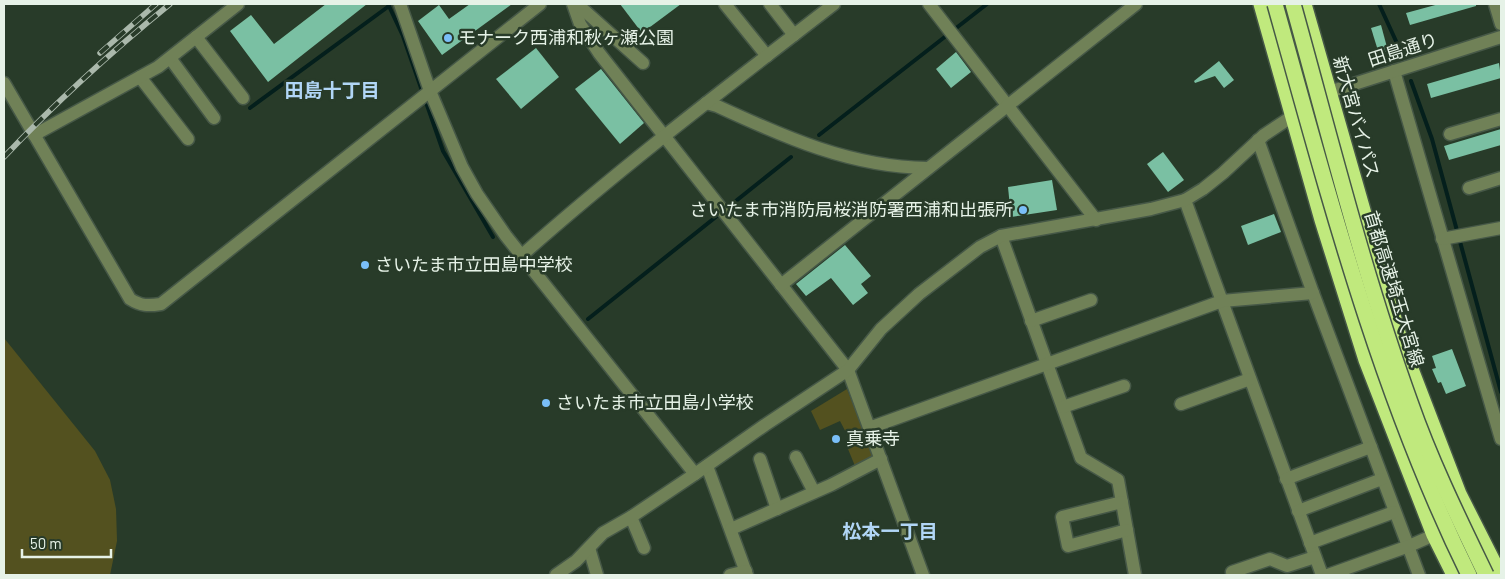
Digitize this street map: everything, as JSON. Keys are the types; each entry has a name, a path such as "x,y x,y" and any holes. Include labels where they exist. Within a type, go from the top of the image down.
{"highway":[{"path":"1261,4 1292,116 1366,360 1434,535 1454,575"},
{"name":"首都高速埼玉大宮線","path":"1275,4 1341,238 1371,334 1401,417 1469,575"},
{"name":"首都高速埼玉大宮線","path":"1292,4 1388,338 1411,404 1439,474 1486,575"},
{"name":"新大宮バイパス","path":"1304,4 1400,344 1459,494 1500,575"}],"street":[{"path":"34,135 158,67 238,4"},
{"path":"400,4 430,91 462,167 482,201 521,256 695,474"},
{"path":"4,83 130,300 138,305 161,304 540,4"},
{"path":"575,4 643,63"},
{"path":"575,4 580,24 599,53 848,370 923,575"},
{"path":"725,4 767,56"},
{"path":"770,4 794,35"},
{"path":"811,4 820,14"},
{"path":"521,256 562,219 664,136 834,4"},
{"path":"929,4 1096,220"},
{"path":"781,285 1136,4"},
{"path":"1495,4 1501,24"},
{"path":"196,37 244,98"},
{"name":"田島通り","path":"556,575 576,561 603,533 631,517 848,370 881,329 919,294 980,247 1001,236 1096,220 1185,200 1223,173 1258,140 1329,92 1501,37"},
{"path":"170,58 214,118"},
{"path":"1394,71 1501,439"},
{"path":"140,77 188,139"},
{"path":"706,103 717,106 784,137 820,150 879,165 902,168 927,168"},
{"path":"1450,134 1501,119"},
{"path":"1258,140 1394,512 1419,575"},
{"path":"1469,188 1501,178"},
{"path":"1185,200 1322,575"},
{"path":"1442,239 1501,228"},
{"path":"1001,236 1081,458 1118,480 1136,575"},
{"path":"869,428 1222,301 1313,293"},
{"path":"1031,321 1091,300"},
{"path":"1181,404 1250,378"},
{"path":"1063,407 1124,386"},
{"path":"1286,478 1371,447"},
{"path":"796,457 814,492"},
{"path":"760,459 777,508"},
{"path":"731,529 814,492 881,459"},
{"path":"707,466 747,573 730,575"},
{"path":"1298,511 1382,479"},
{"path":"1122,502 1062,517 1068,546 1128,530"},
{"path":"1310,543 1394,512"},
{"path":"631,517 644,548"},
{"path":"1328,575 1348,572 1434,535"},
{"path":"589,548 597,575"},
{"path":"1232,572 1270,559 1287,566 1315,557"}],"shaded area":[{"path":"4,338 95,451 110,480 116,509 117,541 110,575 4,575"},
{"path":"847,389 873,457 855,466 848,449 853,446 840,421 820,430 811,411"}],"building":[{"path":"326,4 367,4 268,82 230,31 251,15 274,44"},
{"name":"モナーク西浦和秋ヶ瀬公園","path":"470,4 512,4 442,55 418,21 439,5 449,19"},
{"path":"620,4 681,4 642,33"},
{"path":"1439,4 1476,4 1476,6 1410,25 1406,13"},
{"path":"1381,25 1388,51 1379,54 1371,28"},
{"path":"536,48 559,77 521,109 496,79"},
{"path":"956,52 971,72 951,88 936,69"},
{"path":"1219,61 1234,80 1224,88 1215,76 1195,83 1194,81"},
{"path":"1499,63 1501,78 1431,98 1427,84"},
{"path":"601,69 644,123 620,144 575,89"},
{"path":"1501,129 1501,145 1449,160 1444,146"},
{"path":"1163,152 1184,180 1168,192 1147,164"},
{"path":"1052,180 1057,210 1011,217 1008,187"},
{"path":"1274,214 1281,232 1248,245 1241,226"},
{"path":"845,245 871,276 861,284 868,293 853,305 831,278 806,296 796,284"},
{"path":"1452,349 1466,386 1446,394 1441,382 1438,383 1432,369 1436,368 1432,356"}],"waterway":[{"path":"388,4 403,36 443,151 493,237"},
{"path":"819,135 987,4"},
{"path":"1379,4 1401,52"},
{"path":"250,108 389,6"},
{"path":"1411,81 1432,139 1501,392"},
{"path":"588,319 791,157"}],"railway":[{"path":"100,53 156,4"},
{"path":"4,157 84,78 170,4"}],"place":[{"name":"モナーク西浦和秋ヶ瀬公園","path":"448,38"},
{"name":"さいたま市消防局桜消防署西浦和出張所","path":"1023,210"},
{"name":"さいたま市立田島中学校","path":"365,265"},
{"name":"さいたま市立田島小学校","path":"546,403"},
{"name":"真乗寺","path":"836,439"}],"district":[{"name":"田島十丁目","path":"332,90"},
{"name":"松本一丁目","path":"890,531"}]}
